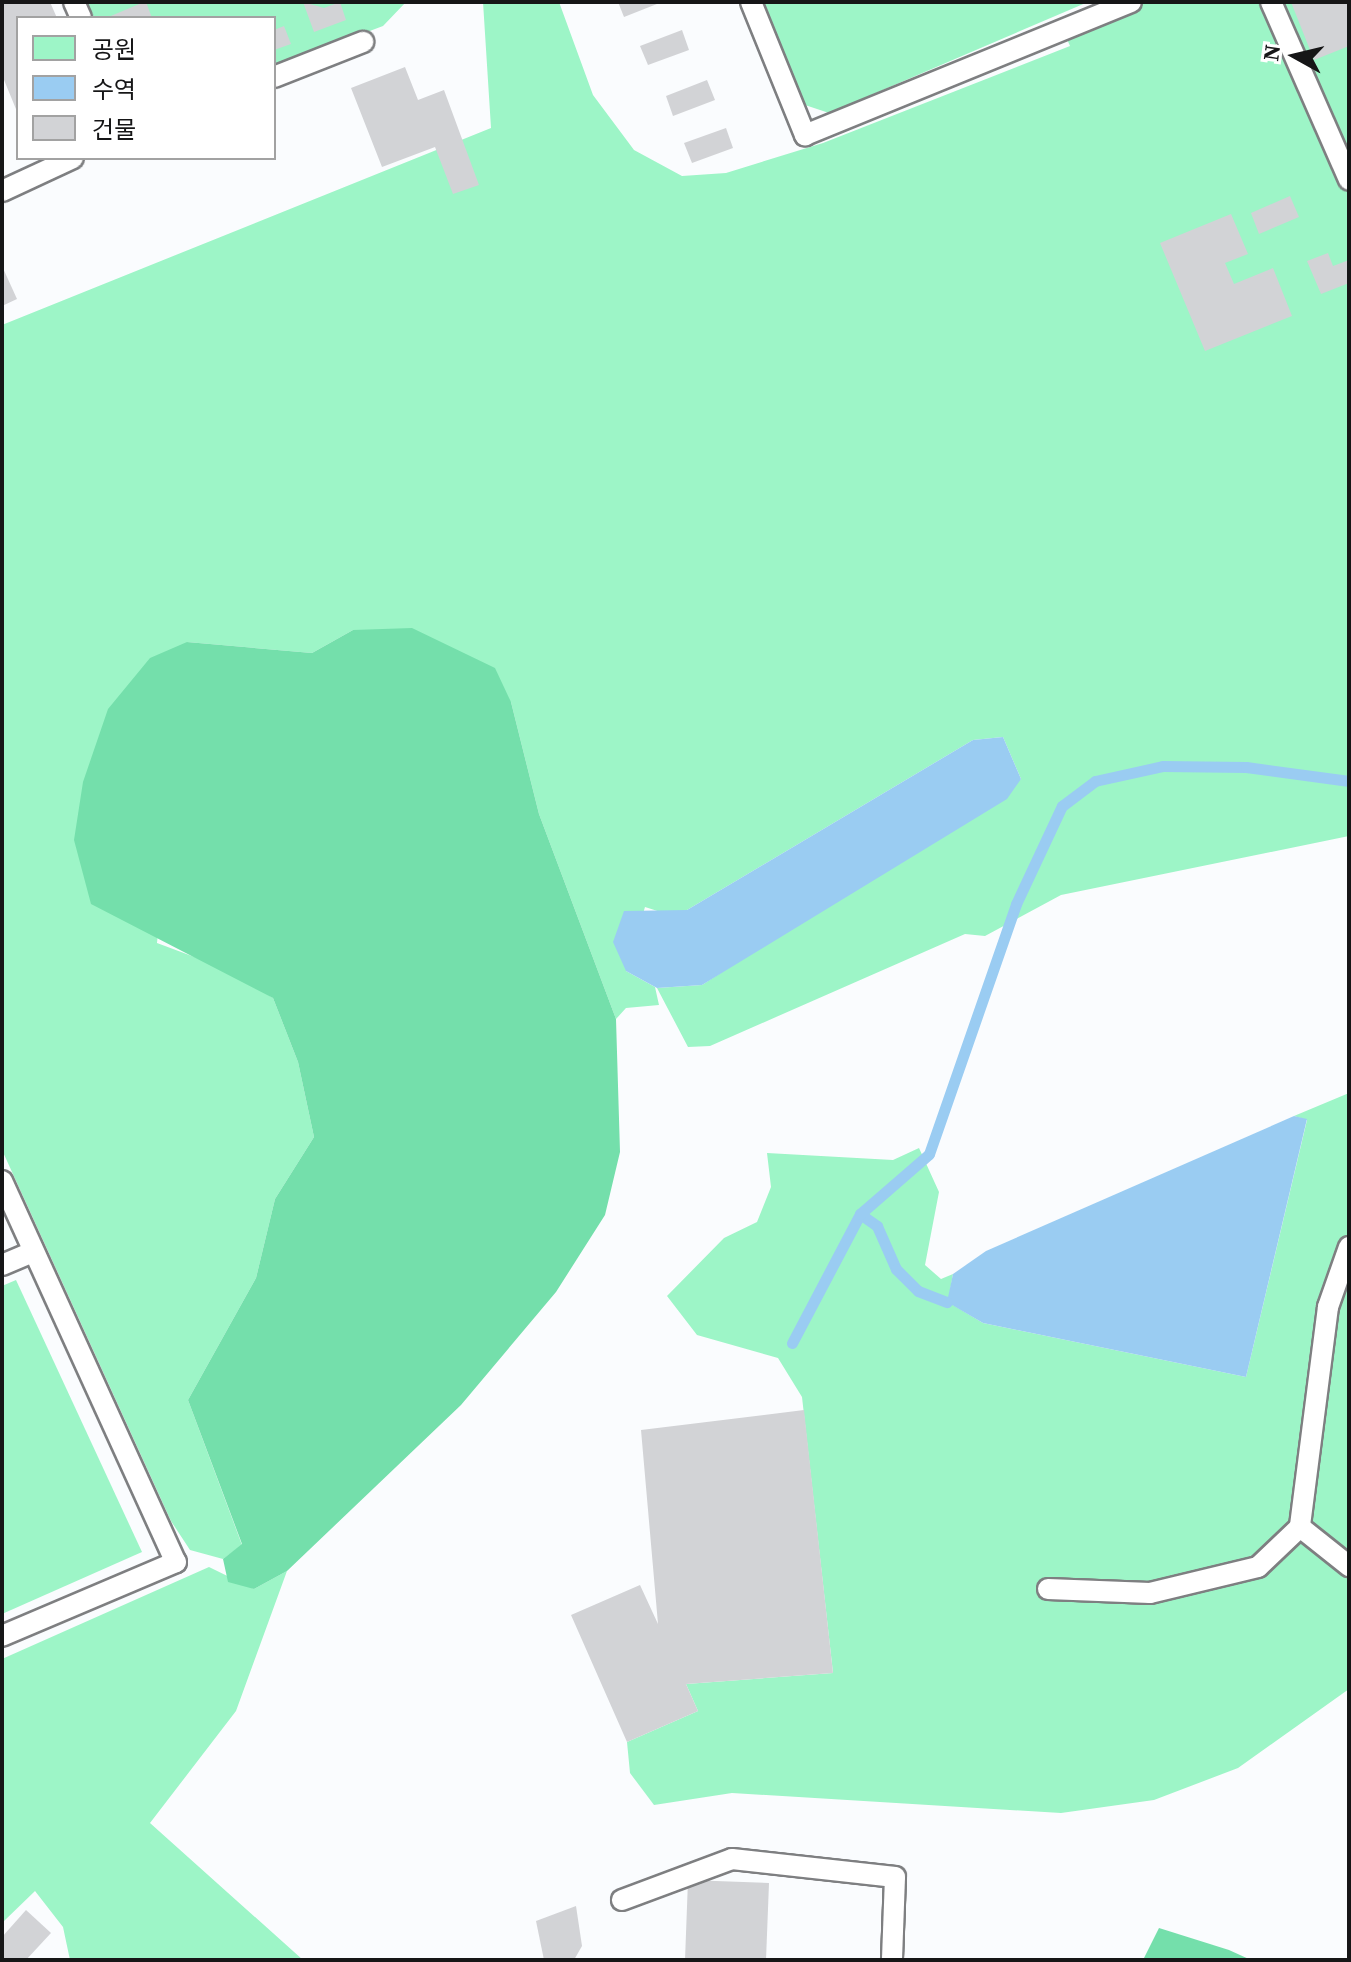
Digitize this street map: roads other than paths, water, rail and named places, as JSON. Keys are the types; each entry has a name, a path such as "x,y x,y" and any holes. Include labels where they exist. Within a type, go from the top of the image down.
{"lane":[{"path":"751,2 805,135 1131,2"},
{"path":"1271,2 1349,180"},
{"path":"276,76 363,42"},
{"path":"2,191 69,160"},
{"path":"2,1181 176,1562 2,1636"},
{"path":"1048,1589 1150,1593 1258,1567 1300,1527 1328,1307 1349,1247"},
{"path":"2,1265 33,1252"},
{"path":"1300,1527 1349,1566"},
{"path":"622,1900 732,1859 895,1877 892,1960"}],"water":[{"path":"1003,737 1021,779 1007,799 702,985 657,988 626,971 613,942 624,911 687,910 973,740"},
{"path":"1294,1116 1307,1119 1246,1377 983,1323 947,1302 953,1274 986,1251"}],"waterway":[{"path":"792,1343 860,1214 929,1154 1016,904 1062,806 1095,781 1163,766 1246,767 1349,781"},
{"path":"860,1214 877,1226 896,1269 918,1291 947,1302"}]}
